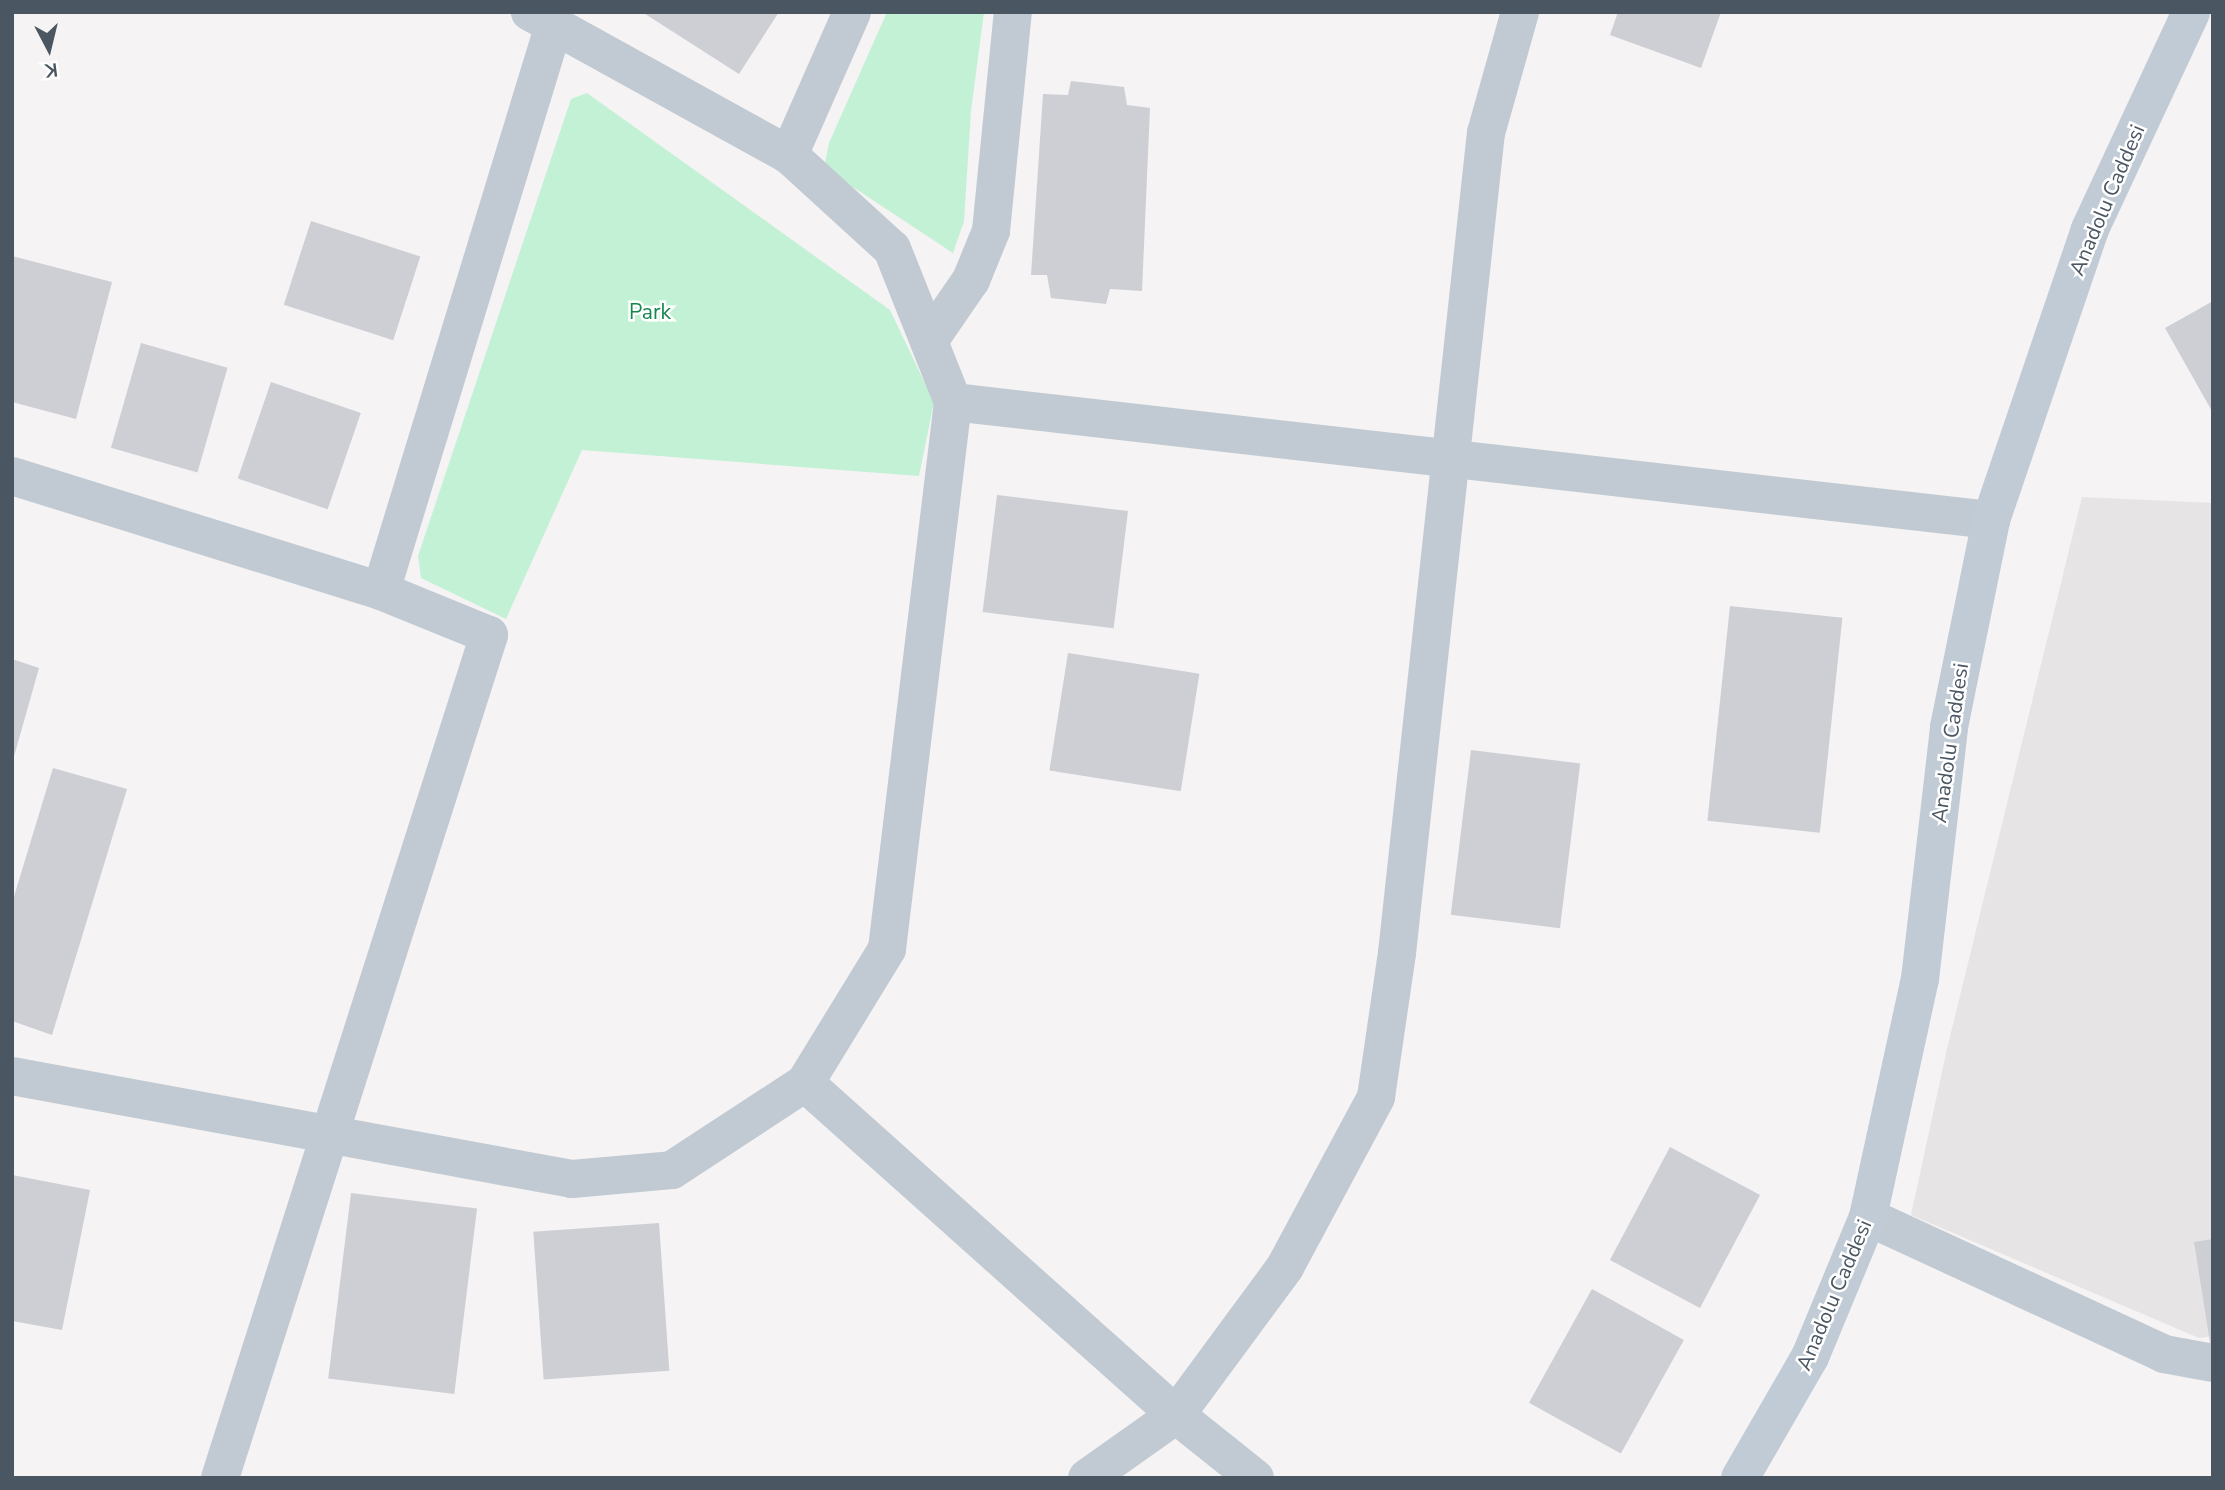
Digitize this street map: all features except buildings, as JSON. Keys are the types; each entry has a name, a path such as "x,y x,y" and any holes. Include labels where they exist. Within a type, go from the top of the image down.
{"street":[{"path":"789,155 852,12"},
{"path":"929,341 971,280 991,230 1013,12"},
{"path":"1087,1478 1176,1415 1284,1267 1376,1097 1397,953 1447,460 1486,133 1520,12"},
{"name":"Anadolu Caddesi","path":"1740,1478 1810,1357 1868,1217 1920,979 1949,727 1991,520 2090,229 2190,12"},
{"path":"12,1076 572,1179 672,1170 804,1083 887,949 953,402 892,249 789,155 542,20 381,591"},
{"path":"953,402 1991,520"},
{"path":"12,476 381,591 489,635 328,1132 220,1478"},
{"path":"804,1083 1176,1415 1255,1478"},
{"path":"1868,1217 2164,1354 2213,1363"}],"shaded area":[{"path":"2082,497 2213,503 2213,1336 2199,1338 1911,1215 1947,1049"}],"green space":[{"path":"887,12 984,12 971,111 964,221 953,253 824,168 829,143"},
{"name":"Park","path":"587,93 890,310 934,402 919,476 582,450 506,619 421,578 418,556 571,99"}]}
